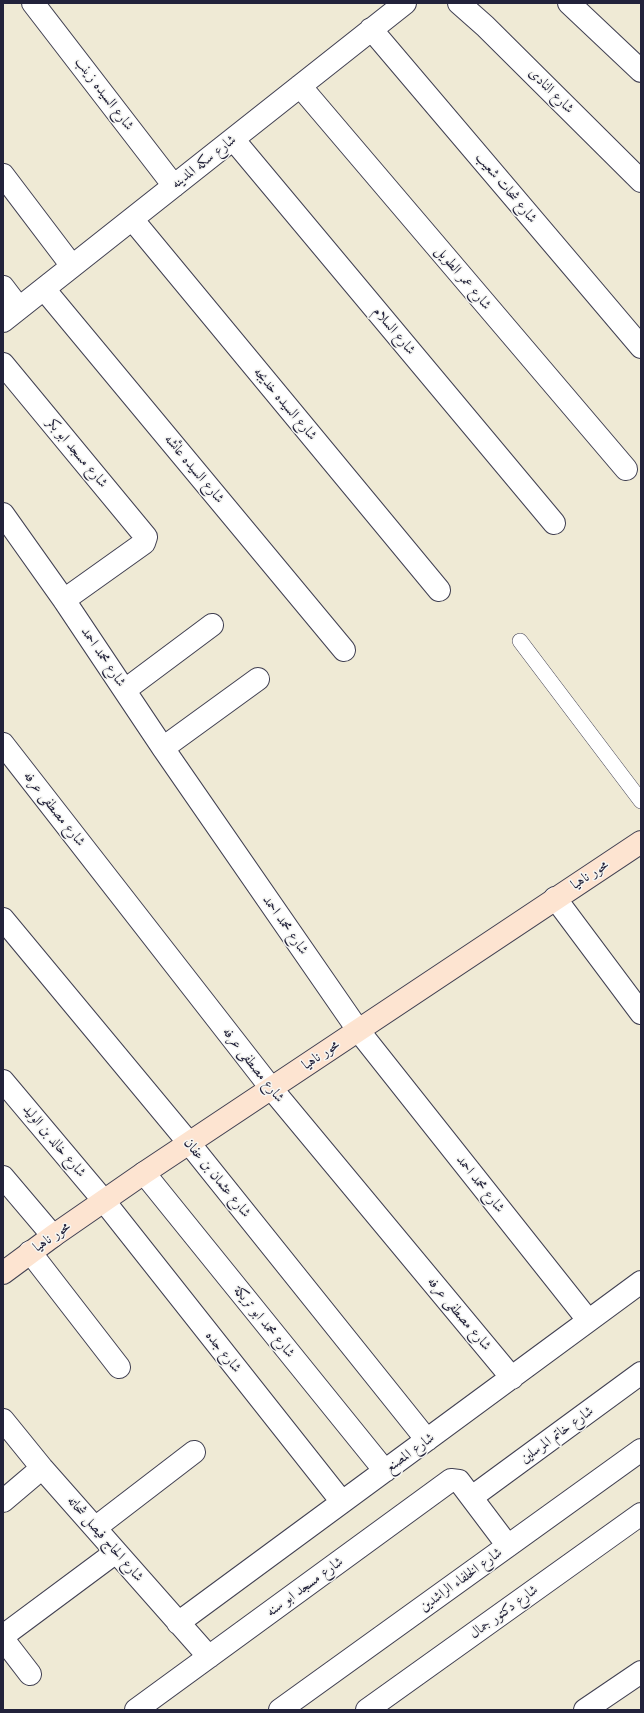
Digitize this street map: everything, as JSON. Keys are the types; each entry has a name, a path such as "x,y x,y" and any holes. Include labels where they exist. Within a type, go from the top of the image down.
{"main road":[{"name":"محور ناهيا","path":"3,1272 144,1173 641,842"}],"street":[{"name":"شارع السيده زينب","path":"34,3 174,186"},
{"name":"شارع سكه المدينه","path":"11,315 405,3"},
{"name":"شارع النادى","path":"459,3 485,26 641,181"},
{"path":"570,3 641,71"},
{"name":"شارع شحات شعيب","path":"371,29 641,347"},
{"name":"شارع عمر الطويل","path":"300,86 626,469"},
{"name":"شارع السلام","path":"233,138 554,523"},
{"path":"3,175 72,266"},
{"name":"شارع السيده خديجه","path":"132,219 438,590"},
{"path":"3,287 11,315"},
{"name":"شارع السيده عائشه","path":"44,288 344,650"},
{"name":"شارع مسجد ابو بكر","path":"3,364 146,537 144,543 64,600"},
{"name":"شارع محمد احمد","path":"3,514 64,600 163,748 358,1030 588,1320"},
{"path":"125,690 212,625"},
{"path":"163,748 258,679"},
{"name":"شارع مصطفى عرفه","path":"3,744 271,1088 512,1378"},
{"path":"555,898 641,1013"},
{"name":"شارع عثمان بن عفان","path":"3,919 189,1143 427,1440"},
{"name":"شارع خالد بن الوليد","path":"3,1081 104,1201"},
{"name":"شارع محمد ابو تريكة","path":"144,1173 385,1471"},
{"path":"3,1177 53,1236"},
{"name":"شارع جده","path":"104,1201 342,1502"},
{"path":"30,1252 119,1366"},
{"name":"شارع المصنع","path":"178,1623 641,1282"},
{"name":"شارع خاتم المرسلين","path":"472,1496 641,1373"},
{"name":"شارع الحاج فيصل شحاته","path":"3,1420 42,1468 209,1657"},
{"name":"شارع الخلفاء الراشدين","path":"280,1710 641,1450"},
{"path":"95,1528 194,1452"},
{"path":"3,1501 42,1468"},
{"name":"شارع مسجد ابو سنه","path":"136,1710 451,1480 459,1481 472,1496 508,1546"},
{"name":"شارع دكتور جمال","path":"367,1710 641,1514"},
{"path":"3,1636 116,1552"},
{"path":"3,1639 30,1674"},
{"path":"585,1710 641,1672"}],"lane":[{"path":"520,641 641,801"}]}
